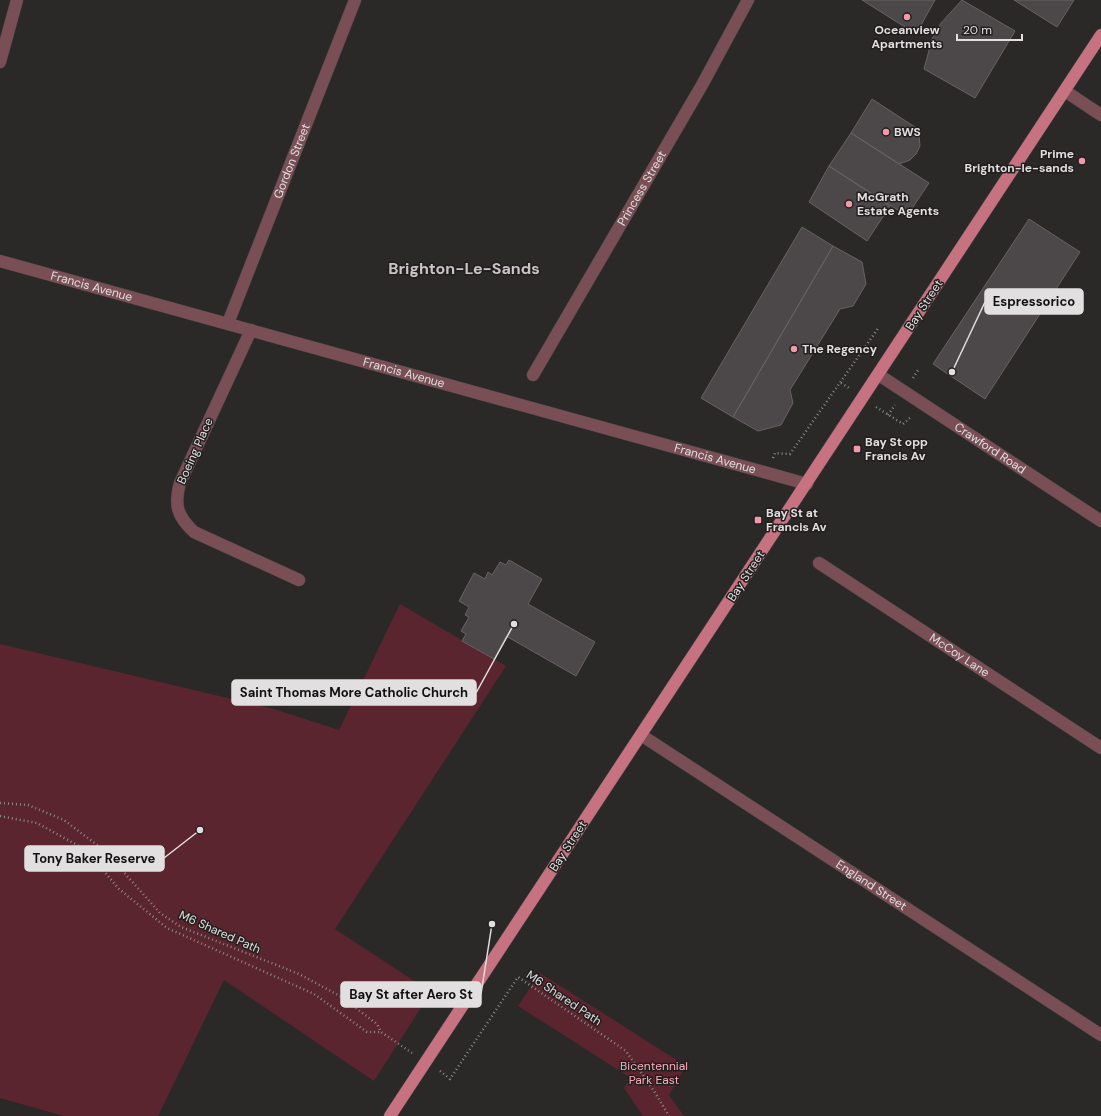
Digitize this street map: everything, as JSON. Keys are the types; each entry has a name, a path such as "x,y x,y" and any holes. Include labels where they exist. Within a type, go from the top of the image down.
{"main road":[{"name":"Bay Street","path":"390,1116 880,375 1101,35"}],"street":[{"path":"0,62 17,0"},
{"name":"Gordon Street","path":"228,323 355,0"},
{"name":"Princess Street","path":"533,375 702,85 748,0"},
{"path":"1065,91 1101,115"},
{"name":"Francis Avenue","path":"0,261 228,323 765,474 807,484"},
{"name":"Boeing Place","path":"252,330 180,482 176,495 178,511 185,523 194,532 299,580"},
{"name":"Crawford Road","path":"880,375 1101,521"},
{"name":"McCoy Lane","path":"818,563 1101,748"},
{"name":"England Street","path":"641,735 1101,1034"}],"path":[{"path":"765,474 775,453 790,454 879,327"},
{"path":"888,415 903,424"},
{"name":"M6 Shared Path","path":"0,803 28,805 64,820 105,851 160,913 181,927 299,974 340,996 377,1024 381,1032 410,1051"},
{"name":"M6 Shared Path","path":"0,816 37,822 86,850 120,889 167,928 314,994 367,1032 381,1032"},
{"name":"M6 Shared Path","path":"441,1072 450,1079 518,977 626,1051 654,1091 669,1116"}],"green space":[{"path":"400,604 506,666 335,929 431,992 374,1081 224,980 158,1116 64,1116 0,1098 0,644 274,709 339,730"},
{"name":"Bicentennial Park East","path":"540,973 686,1066 669,1095 684,1116 643,1116 624,1088 631,1078 518,1006"}],"building":[{"name":"Oceanview Apartments","path":"862,0 935,0 916,34"},
{"path":"962,0 1015,31 975,98 924,69 932,39 941,23"},
{"path":"1014,0 1074,0 1057,27"},
{"name":"BWS","path":"872,99 921,131 919,135 920,146 916,154 910,160 899,164 851,133"},
{"path":"851,133 929,183 907,216 829,166"},
{"name":"McGrath Estate Agents","path":"829,166 890,206 867,241 809,202"},
{"path":"1029,219 1080,252 985,399 933,364"},
{"path":"802,227 833,246 733,417 701,398"},
{"name":"The Regency","path":"833,246 862,262 866,284 853,306 840,309 790,390 793,403 781,425 758,431 733,417"},
{"path":"509,560 542,579 528,604 595,642 576,676 506,636 494,659 462,641 466,634 461,631 469,617 465,615 469,607 459,601 474,573 485,579 488,572 492,575 500,562 506,565"}],"place":[{"name":"Oceanview Apartments","path":"907,17"},
{"name":"BWS","path":"886,132"},
{"name":"Prime Brighton-le-sands","path":"1082,161"},
{"name":"McGrath Estate Agents","path":"849,204"},
{"name":"The Regency","path":"794,349"},
{"name":"Espressorico","path":"952,372"},
{"name":"Bay St opp Francis Av","path":"857,449"},
{"name":"Bay St at Francis Av","path":"758,520"},
{"name":"Saint Thomas More Catholic Church","path":"514,624"},
{"name":"Tony Baker Reserve","path":"200,830"},
{"name":"Bay St after Aero St","path":"492,924"}],"district":[{"name":"Brighton-Le-Sands","path":"464,268"}]}
